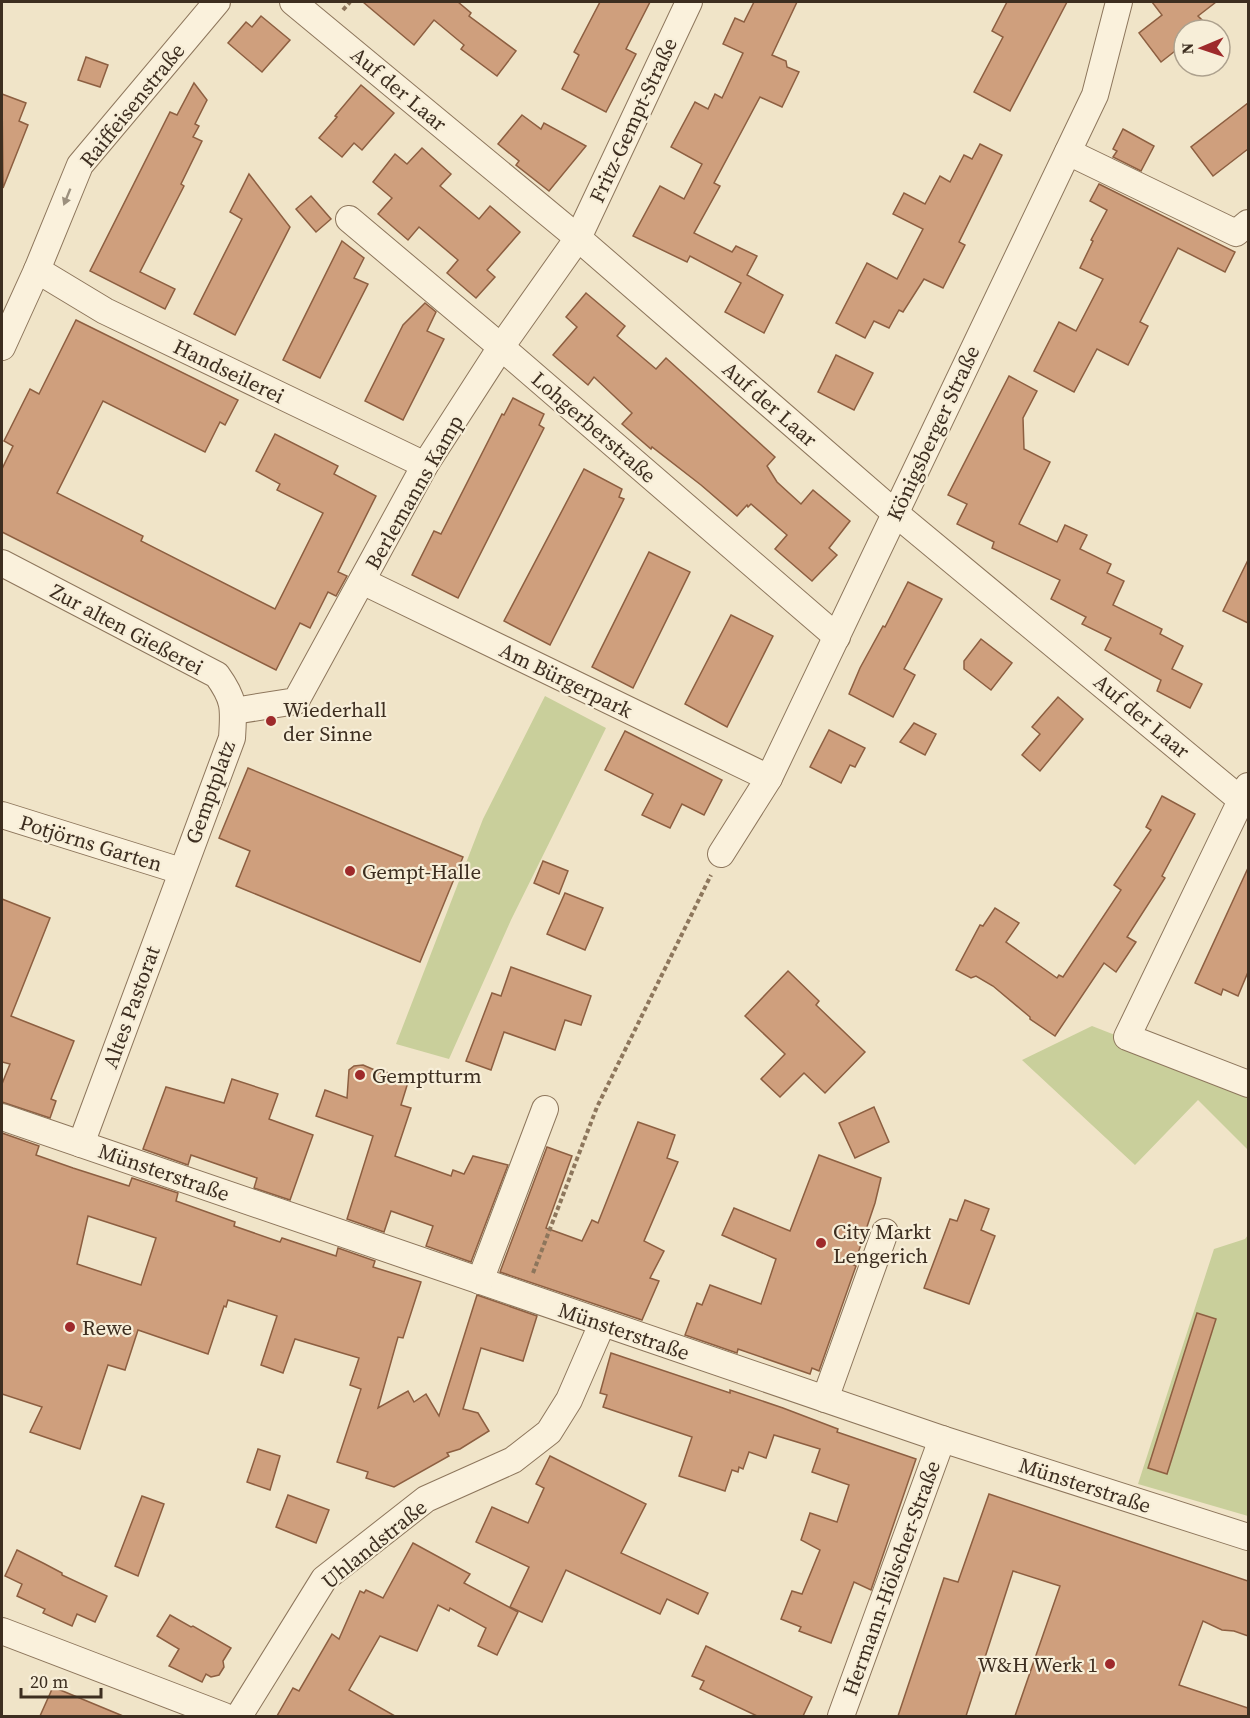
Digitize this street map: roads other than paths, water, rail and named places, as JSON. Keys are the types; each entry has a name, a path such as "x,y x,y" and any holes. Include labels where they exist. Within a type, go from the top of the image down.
{"street":[{"name":"Raiffeisenstraße","path":"2,347 37,270 80,165 217,2"},
{"name":"Auf der Laar","path":"293,2 578,238 896,513 1246,796"},
{"name":"Fritz-Gempt-Straße","path":"578,238 689,2"},
{"name":"Königsberger Straße","path":"721,854 769,778 1095,95 1119,2"},
{"path":"1068,152 1236,233 1248,223"},
{"name":"Lohgerberstraße","path":"349,219 837,637"},
{"name":"Berlemanns Kamp","path":"234,711 296,701 425,465 501,347 578,238"},
{"name":"Handseilerei","path":"37,270 105,311 425,465"},
{"name":"Zur alten Gießerei","path":"2,563 217,675 230,693 234,711"},
{"name":"Am Bürgerpark","path":"362,581 769,778"},
{"name":"Gemptplatz","path":"181,871 232,738 234,711"},
{"path":"1246,796 1127,1037 1248,1084"},
{"name":"Potjörns Garten","path":"2,815 181,871"},
{"name":"Altes Pastorat","path":"81,1144 181,871"},
{"path":"480,1281 545,1109"},
{"name":"Münsterstraße","path":"2,1117 942,1439 1248,1537"},
{"path":"825,1399 885,1233"},
{"name":"Uhlandstraße","path":"239,1716 324,1578 426,1499 513,1460 549,1432 569,1400 602,1324"},
{"name":"Hermann-Hölscher-Straße","path":"841,1716 942,1439"},
{"path":"2,1632 224,1716"}],"place":[{"name":"Wiederhall der Sinne","path":"271,721"},
{"name":"Gempt-Halle","path":"350,871"},
{"name":"Gemptturm","path":"360,1075"},
{"name":"City Markt Lengerich","path":"821,1243"},
{"name":"Rewe","path":"70,1327"},
{"name":"W&H Werk 1","path":"1110,1664"}]}
